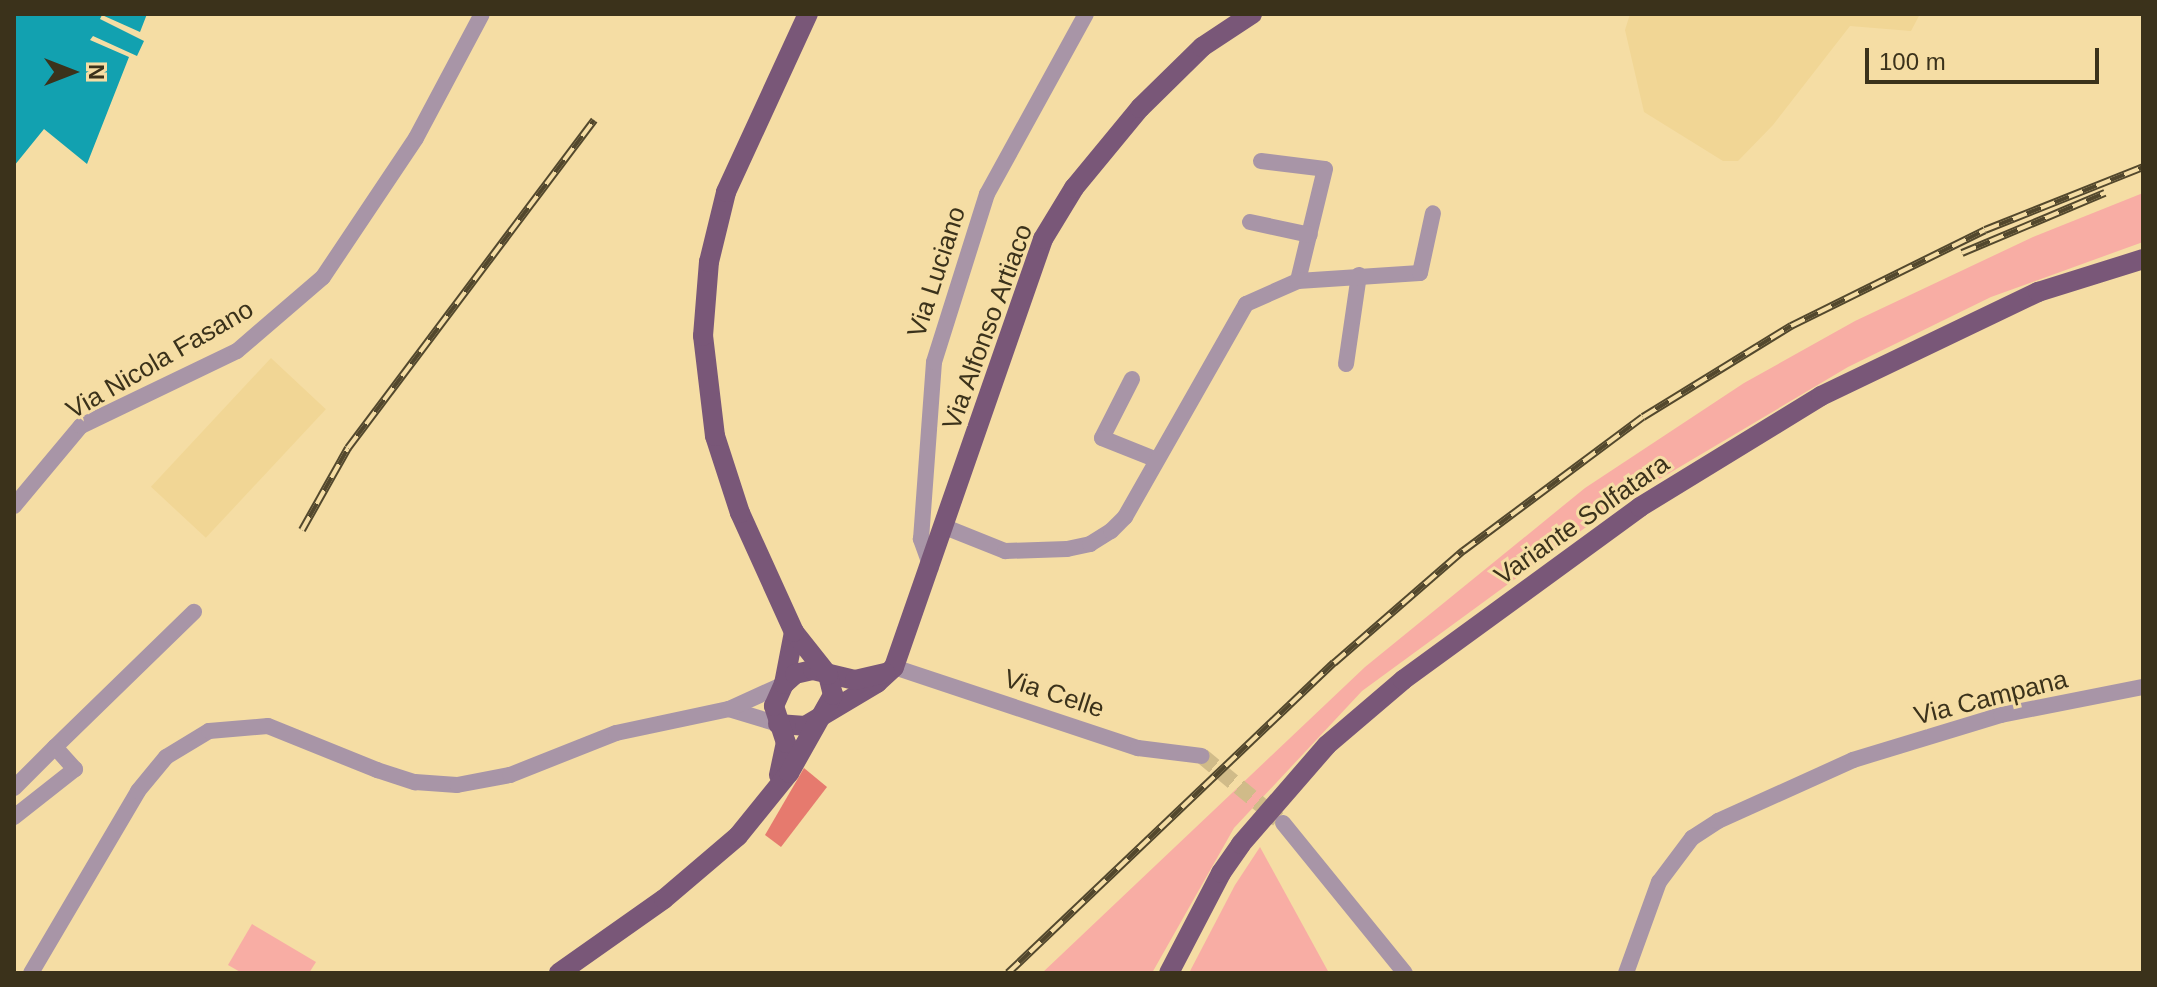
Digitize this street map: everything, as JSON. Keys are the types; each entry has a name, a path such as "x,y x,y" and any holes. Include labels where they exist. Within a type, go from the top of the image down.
{"main road":[{"path":"559,973 664,899 738,836 778,786 823,717 833,695 828,675 794,632 723,462 709,407 703,336 709,262 726,192 808,14"},
{"name":"Via Alfonso Artiaco","path":"889,670 931,567 1043,239 1074,188 1140,108 1202,47 1252,14"},
{"name":"Variante Solfatara","path":"1169,973 1241,844 1327,745 1403,680 1640,507 1821,396 2038,292 2143,259"},
{"path":"778,786 786,743 774,706 784,684 794,632"},
{"path":"784,684 803,671 855,680 889,670"},
{"path":"778,724 805,726 877,683 889,670"}],"street":[{"name":"Via Nicola Fasano","path":"14,506 81,426 237,351 323,277 416,138 482,14"},
{"name":"Via Luciano","path":"931,567 921,539 934,362 987,194 1086,14"},
{"path":"1261,161 1325,169 1298,281"},
{"path":"945,527 1005,551 1090,544 1125,517 1246,304 1298,281 1420,273 1433,213"},
{"path":"1250,222 1310,235"},
{"path":"1346,364 1359,275"},
{"path":"1132,379 1102,438 1157,460"},
{"path":"30,802 14,788 194,612"},
{"name":"Via Celle","path":"889,670 1138,748 1202,756"},
{"path":"31,973 147,778 166,757 209,731 268,726 390,774 457,785 510,775 616,733 729,709 784,684"},
{"name":"Via Campana","path":"1626,973 1659,882 1692,838 1718,821 1853,760 2001,715 2143,687"},
{"path":"729,709 778,724"},
{"path":"14,817 75,769 55,747"},
{"path":"1283,823 1405,973"}],"shaded area":[{"path":"1630,14 1920,14 1911,31 1850,26 1773,125 1738,161 1723,161 1644,112 1625,30"},
{"path":"2143,193 2143,242 1991,297 1848,367 1619,503 1362,691 1234,828 1152,973 1042,973 1365,667 1585,488 1744,383 1855,321 2033,237"},
{"path":"271,358 326,409 206,538 151,487"},
{"path":"804,768 827,787 781,847 765,835"},
{"path":"1260,847 1329,973 1189,973 1235,885"},
{"path":"252,924 316,962 309,973 242,973 228,965"}],"water":[{"path":"14,14 147,14 140,32 102,15 100,19 144,41 137,56 93,36 90,40 129,57 87,164 44,129 14,166"}],"tunnel":[{"path":"1202,756 1278,819"}],"railway":[{"path":"302,530 348,448 594,120"},
{"path":"1008,973 1334,663 1463,551 1643,417 1791,326 1985,230 2143,167"},
{"path":"1962,253 2105,193"}]}
